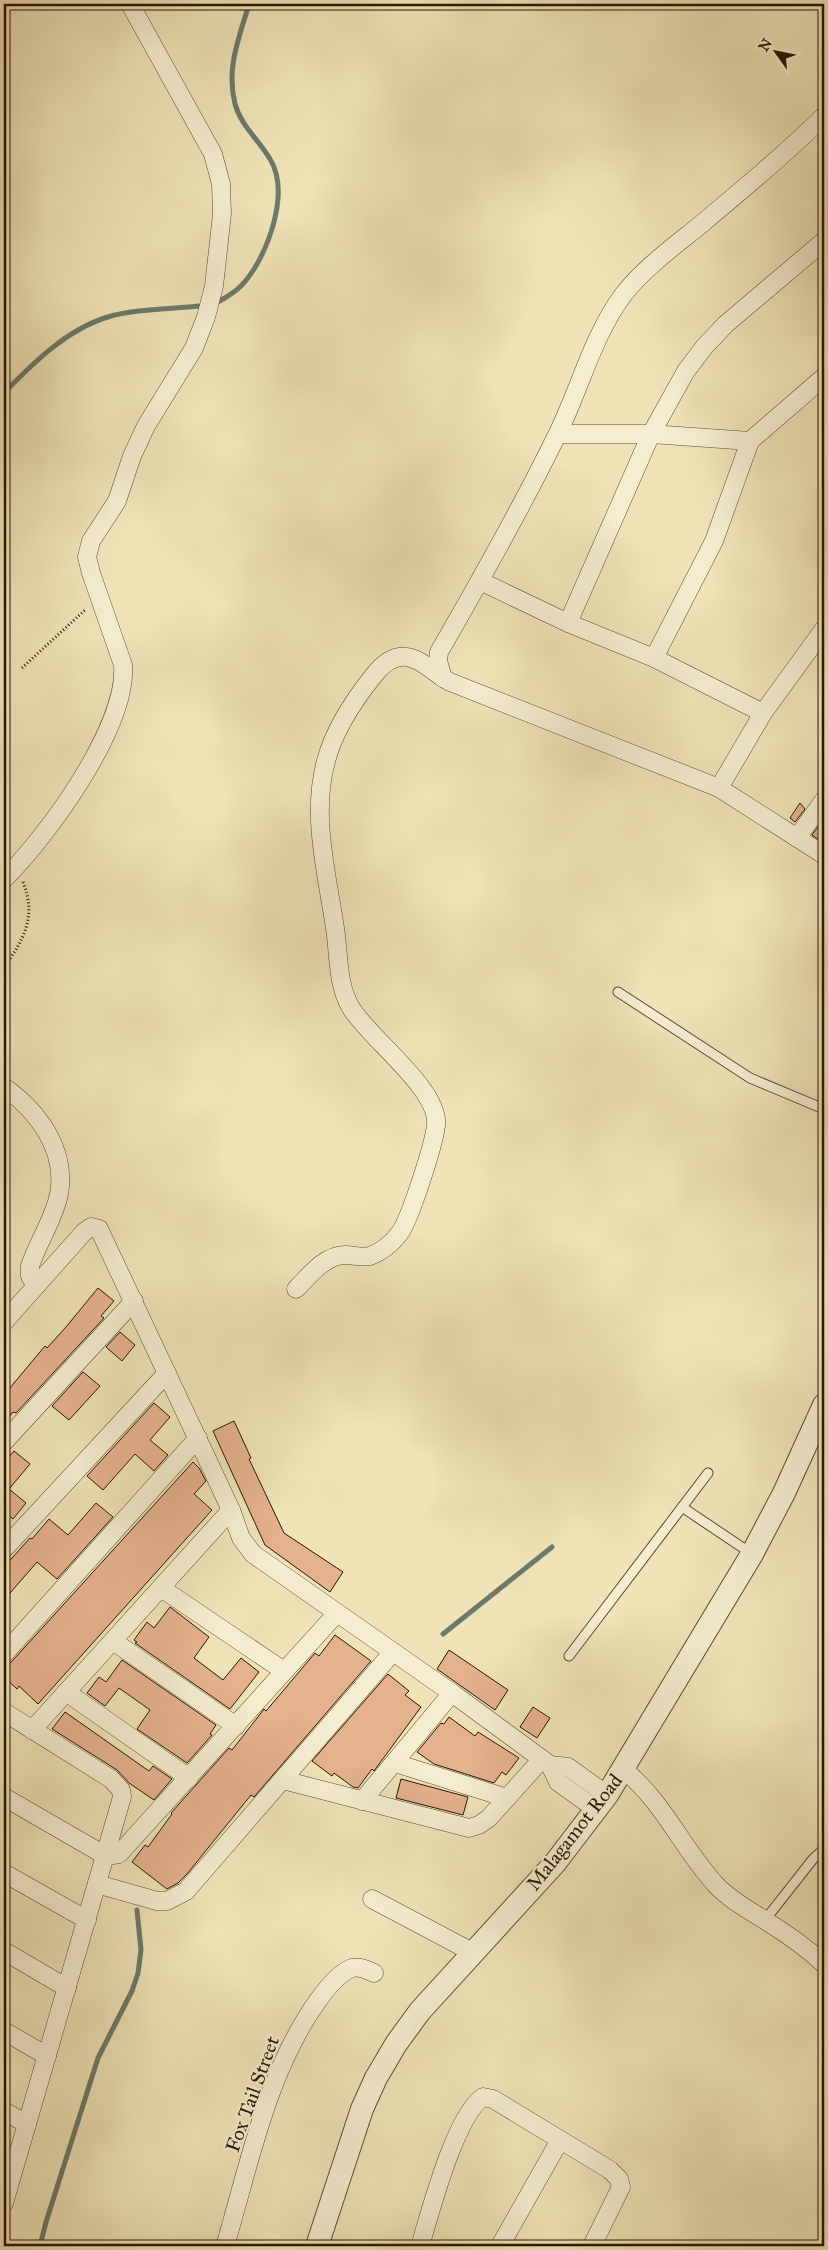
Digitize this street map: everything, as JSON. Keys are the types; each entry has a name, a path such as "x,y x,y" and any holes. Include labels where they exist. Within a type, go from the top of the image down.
{"street":[{"path":"9,874 55,818 87,769 121,698 125,681 124,665 88,557 91,540 117,501 132,456 146,426 194,348 206,317 214,286 222,214 221,184 213,154 130,4"},
{"path":"443,678 438,662 440,652 558,434 608,318 624,295 642,275 779,159 824,116"},
{"path":"568,624 651,434 686,372 705,346 770,284 824,241"},
{"path":"654,658 714,541 750,441 824,377"},
{"path":"558,434 651,434 750,441"},
{"path":"480,581 568,624 654,658 763,713"},
{"path":"719,788 763,713 824,629"},
{"path":"296,1289 322,1264 335,1257 370,1256 390,1244 400,1234 432,1143 436,1116 435,1107 428,1094 368,1032 351,1007 343,989 325,871 321,789 326,760 340,728 357,697 376,672 388,661 400,657 417,659 443,678 719,788 824,855"},
{"path":"797,838 824,800"},
{"path":"4,1087 32,1110 44,1127 54,1148 61,1174 59,1195 30,1266 30,1276 36,1286"},
{"path":"4,1322 84,1232 95,1227 102,1232 231,1510 242,1538 253,1554 452,1693 546,1762 568,1767 602,1802"},
{"path":"4,1442 134,1301"},
{"path":"4,1549 167,1373"},
{"name":"Malagamot Road","path":"317,2246 350,2144 376,2078 420,2011 554,1863 602,1802 752,1554 784,1493 824,1405"},
{"path":"4,1654 198,1438"},
{"path":"32,1730 231,1510"},
{"path":"161,1588 284,1671"},
{"path":"4,1797 106,1856 118,1854 126,1849 337,1613"},
{"path":"113,1641 236,1726"},
{"path":"97,1884 157,1901 167,1901 176,1897 195,1882 394,1652"},
{"path":"66,1692 189,1778"},
{"path":"362,1801 452,1693"},
{"path":"4,1712 111,1779 121,1790 121,1805 5,2195"},
{"path":"284,1780 469,1828 480,1825 489,1818 507,1798 546,1762"},
{"path":"395,1763 507,1798"},
{"path":"623,1769 642,1784 656,1800 717,1886 738,1903 795,1940 824,1964"},
{"path":"4,1873 87,1920"},
{"path":"372,1899 472,1952"},
{"path":"4,1951 67,1988"},
{"name":"Fox Tail Street","path":"225,2246 263,2114 290,2046 306,2016 326,1989 343,1973 354,1968 362,1968 374,1973"},
{"path":"4,2031 47,2056"},
{"path":"420,2246 440,2177 468,2116 483,2097 493,2098 610,2170 619,2179 621,2187 592,2246"},
{"path":"4,2111 27,2124"},
{"path":"500,2246 560,2140"}],"lane":[{"path":"618,992 750,1078 824,1109"},
{"path":"569,1656 708,1473"},
{"path":"682,1507 752,1554"},
{"path":"765,1920 813,1859 824,1849"}],"path":[{"path":"22,668 100,597"},
{"path":"4,967 25,935 29,915 24,883 9,874"}],"building":[{"path":"800,803 805,809 795,822 790,818"},
{"path":"820,824 824,829 824,843 812,835"},
{"path":"98,1288 114,1301 101,1316 104,1318 16,1413 13,1412 4,1423 4,1395 45,1346 47,1348 66,1327"},
{"path":"120,1332 135,1345 122,1361 106,1347"},
{"path":"83,1372 100,1386 69,1420 52,1406"},
{"path":"154,1403 170,1417 150,1440 168,1455 154,1471 135,1454 103,1490 87,1476"},
{"path":"234,1421 251,1458 249,1459 284,1533 343,1572 330,1592 265,1545 213,1431"},
{"path":"14,1451 30,1464 9,1489 26,1503 13,1519 4,1511 4,1463"},
{"path":"193,1462 199,1468 206,1481 194,1494 212,1510 38,1704 19,1686 17,1689 4,1677 4,1670"},
{"path":"96,1503 113,1517 57,1579 37,1562 4,1600 4,1567 30,1538 32,1539 49,1519 68,1535"},
{"path":"170,1607 209,1637 194,1658 223,1680 241,1658 259,1672 230,1709 135,1643 137,1642 134,1640 147,1622 154,1628"},
{"path":"335,1635 371,1661 254,1797 251,1795 187,1874 178,1883 167,1889 132,1862 145,1845 148,1847 171,1813 229,1748 232,1750 264,1709 266,1711 315,1653 319,1656"},
{"path":"449,1650 508,1690 495,1710 437,1669"},
{"path":"122,1660 216,1725 210,1734 212,1735 187,1763 137,1729 150,1710 119,1688 105,1706 87,1693 99,1677 106,1682"},
{"path":"388,1674 409,1691 405,1695 421,1707 374,1771 372,1769 358,1788 353,1787 334,1773 332,1776 312,1761"},
{"path":"533,1707 550,1718 537,1738 520,1727"},
{"path":"65,1712 149,1771 153,1766 172,1779 154,1800 129,1783 117,1770 52,1729"},
{"path":"449,1717 475,1736 478,1732 519,1758 506,1775 502,1772 494,1783 434,1764 417,1752 441,1723 444,1724"},
{"path":"401,1779 468,1797 463,1815 396,1798"}],"waterway":[{"path":"216,303 238,289 251,274 267,243 277,207 278,189 276,173 266,152 241,119 235,104 233,91 232,78 235,53 249,4"},
{"path":"4,393 38,359 64,339 93,323 129,312 199,306"},
{"path":"443,1634 552,1547"},
{"path":"40,2246 98,2058 132,1991 138,1973 141,1950 137,1910"}]}
